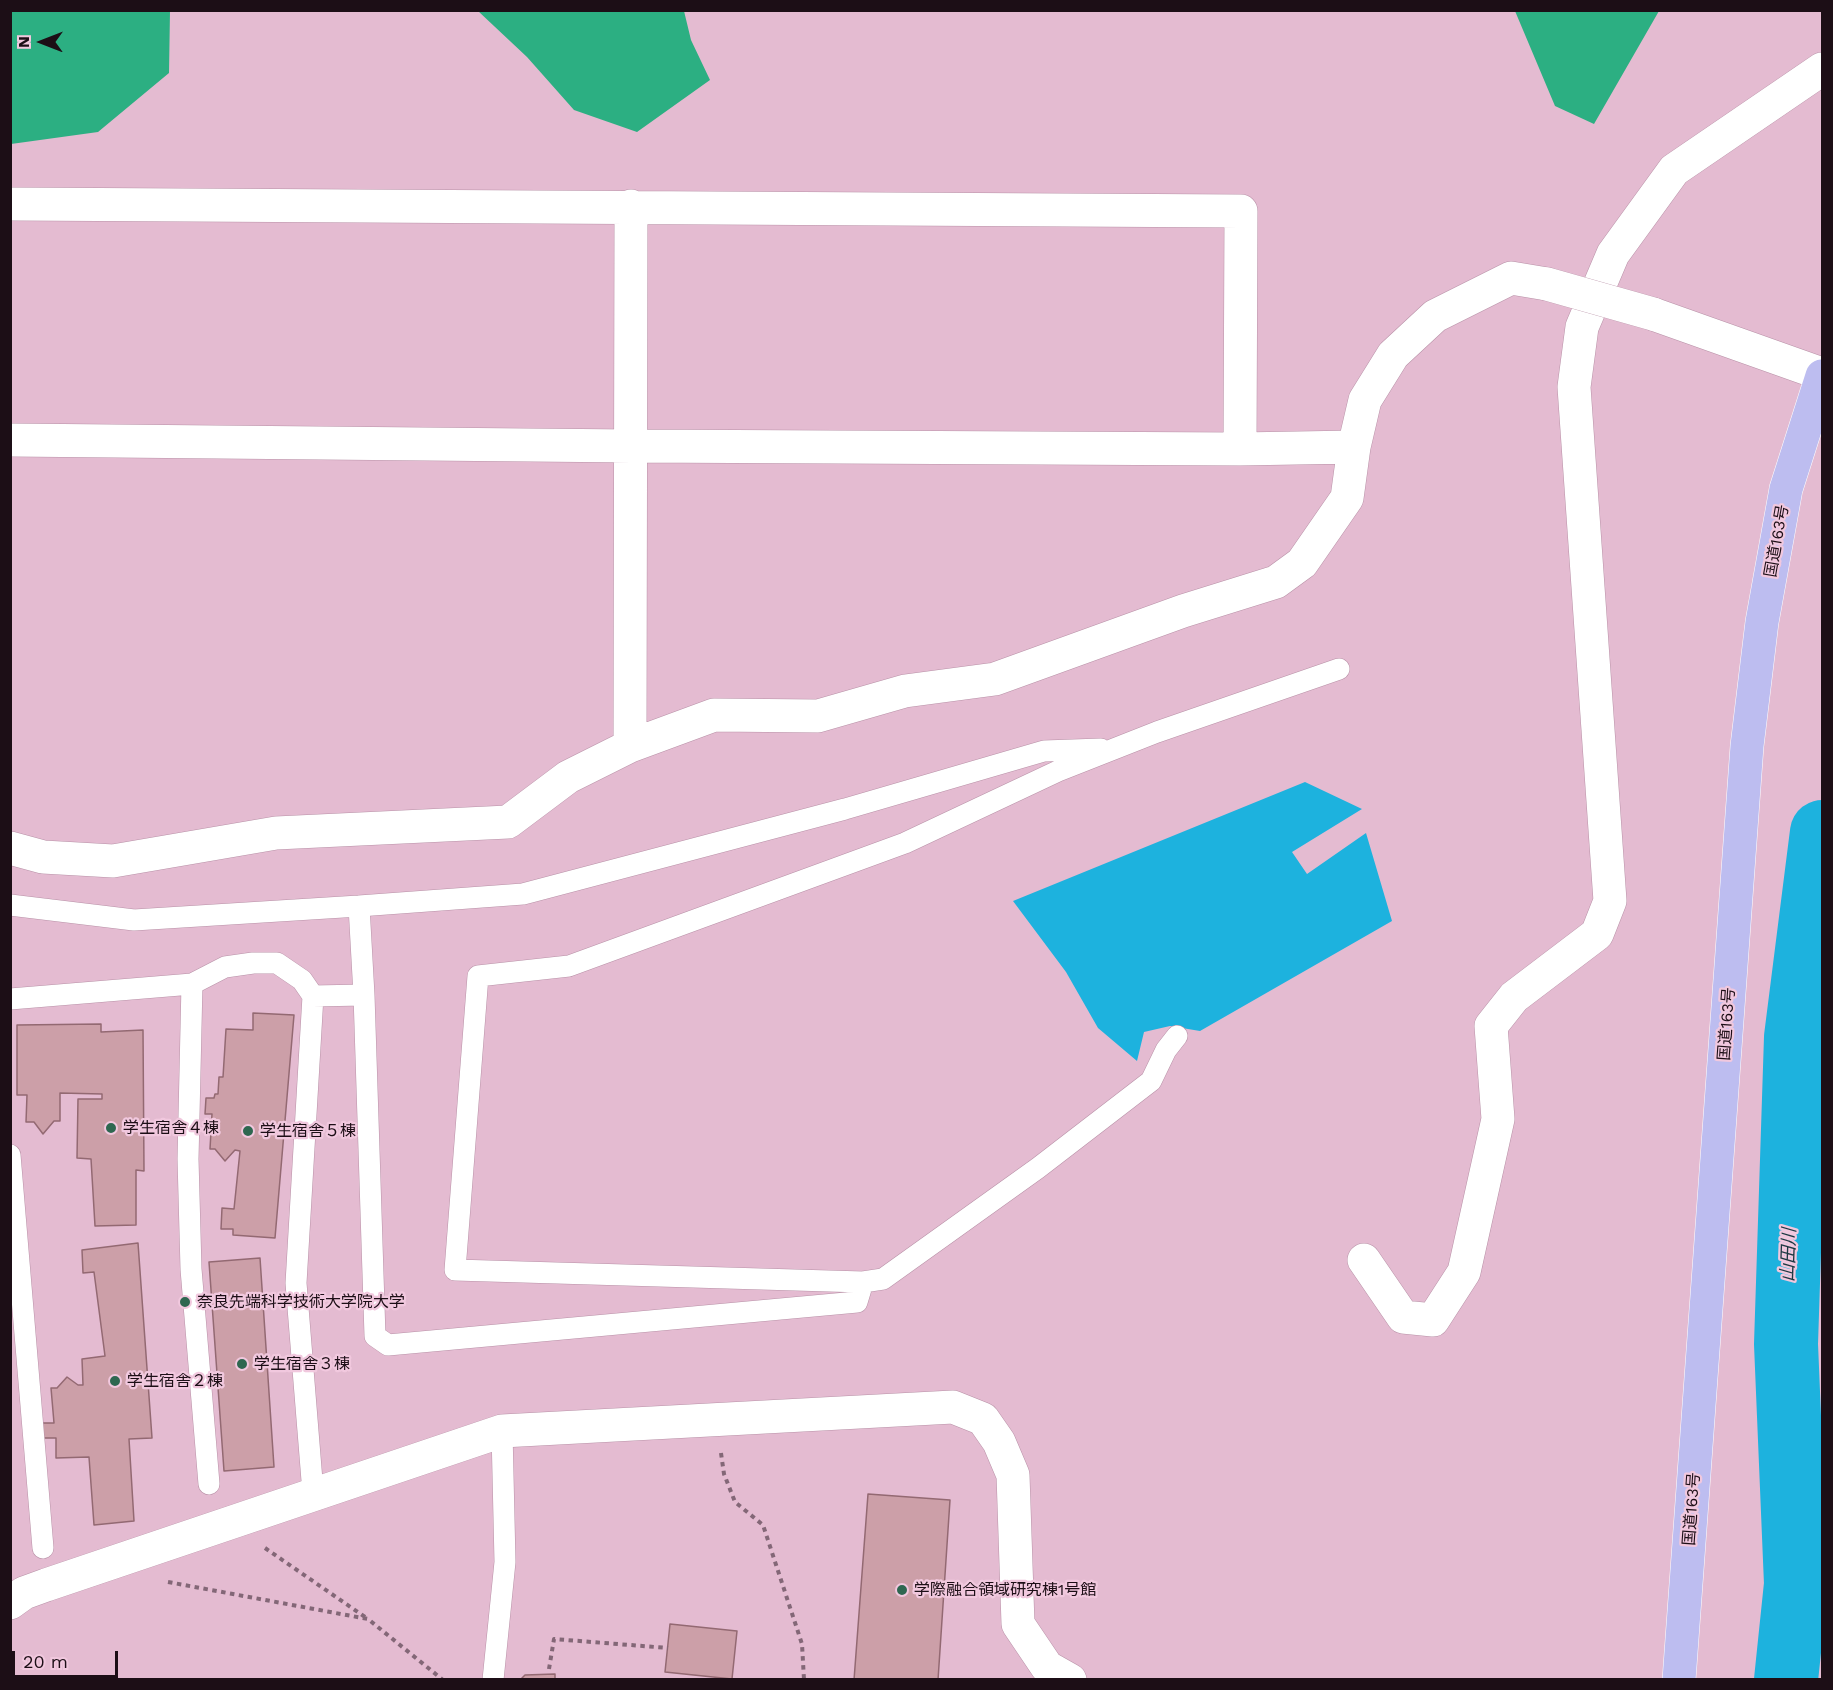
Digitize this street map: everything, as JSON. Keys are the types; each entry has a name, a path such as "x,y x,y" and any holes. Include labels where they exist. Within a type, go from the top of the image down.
{"highway":[{"name":"国道163号","path":"1679,1680 1747,746 1762,622 1786,489 1822,375"}],"street":[{"path":"1364,1260 1403,1317 1433,1320 1464,1272 1498,1119 1491,1026 1514,997 1597,934 1610,901 1574,387 1582,327 1613,254 1674,170 1822,69"},
{"path":"10,204 1241,211 1240,449"},
{"path":"630,746 631,206"},
{"path":"10,848 43,857 113,861 276,833 508,822 568,777 630,746 714,715 818,716 905,691 995,679 1183,611 1276,582 1302,563 1347,498 1354,447 1365,400 1393,355 1435,316 1512,278 1547,284 1653,314 1822,375"},
{"path":"10,440 632,446 1240,449 1354,447"},
{"path":"10,1603 24,1593 46,1585 502,1431 953,1407 983,1419 999,1442 1013,1475 1018,1624 1050,1675"}],"lane":[{"path":"1177,1036 1166,1050 1151,1081 1038,1168 884,1279 863,1281 455,1270 478,976 569,966 905,843 1058,771 1116,748 1339,669"},
{"path":"10,905 134,920 523,894 845,809 1044,751 1116,748"},
{"path":"359,906 375,1336 388,1345 857,1302 863,1281"},
{"path":"10,999 192,984 225,967 277,963 302,980 313,996 296,1283 313,1493"},
{"path":"192,984 188,1159 191,1269 209,1484"},
{"path":"313,996 364,995"},
{"path":"10,1155 43,1548"},
{"path":"493,1680 505,1562 502,1431"}],"path":[{"path":"717,1418 724,1474 735,1502 763,1525 802,1644 804,1680"},
{"path":"230,1523 368,1619 443,1680"},
{"path":"163,1581 368,1619"},
{"path":"549,1669 554,1639 668,1648"}],"green space":[{"path":"1515,10 1659,11 1594,124 1555,106"},
{"path":"10,11 170,11 169,73 98,132 11,144"},
{"path":"478,11 684,11 691,40 710,80 637,132 574,110 527,57"}],"water":[{"path":"1305,782 1362,809 1292,852 1307,874 1366,833 1392,921 1200,1031 1170,1026 1144,1032 1137,1061 1098,1028 1066,972 1013,901"}],"building":[{"name":"学生宿舎５棟","path":"253,1013 294,1015 275,1238 233,1235 233,1229 221,1229 222,1208 234,1209 240,1151 235,1150 225,1161 215,1149 210,1149 212,1114 205,1114 206,1098 214,1098 215,1094 218,1094 219,1077 223,1077 226,1029 253,1030"},
{"name":"学生宿舎４棟","path":"101,1024 101,1032 143,1030 144,1171 136,1170 136,1225 95,1226 91,1159 77,1158 78,1099 102,1099 102,1094 60,1093 60,1121 54,1121 43,1134 34,1122 26,1122 27,1095 17,1095 17,1025"},
{"name":"学生宿舎２棟","path":"138,1243 152,1438 129,1439 134,1521 94,1525 89,1457 56,1458 56,1438 42,1438 41,1423 54,1423 51,1388 57,1388 67,1377 78,1385 83,1385 82,1359 105,1356 94,1272 83,1273 82,1250"},
{"name":"学生宿舎３棟","path":"260,1258 274,1467 224,1471 209,1262"},
{"name":"学際融合領域研究棟1号館","path":"868,1494 950,1500 938,1680 854,1680"},
{"path":"670,1624 737,1631 732,1679 665,1672"},
{"path":"555,1674 555,1680 520,1680 525,1675"}],"waterway":[{"name":"山田川","path":"1786,1680 1796,1584 1786,1344 1796,1037 1822,832"}],"place":[{"name":"学生宿舎４棟","path":"111,1128"},
{"name":"学生宿舎５棟","path":"248,1131"},
{"name":"奈良先端科学技術大学院大学","path":"185,1302"},
{"name":"学生宿舎３棟","path":"242,1364"},
{"name":"学生宿舎２棟","path":"115,1381"},
{"name":"学際融合領域研究棟1号館","path":"902,1590"}]}
